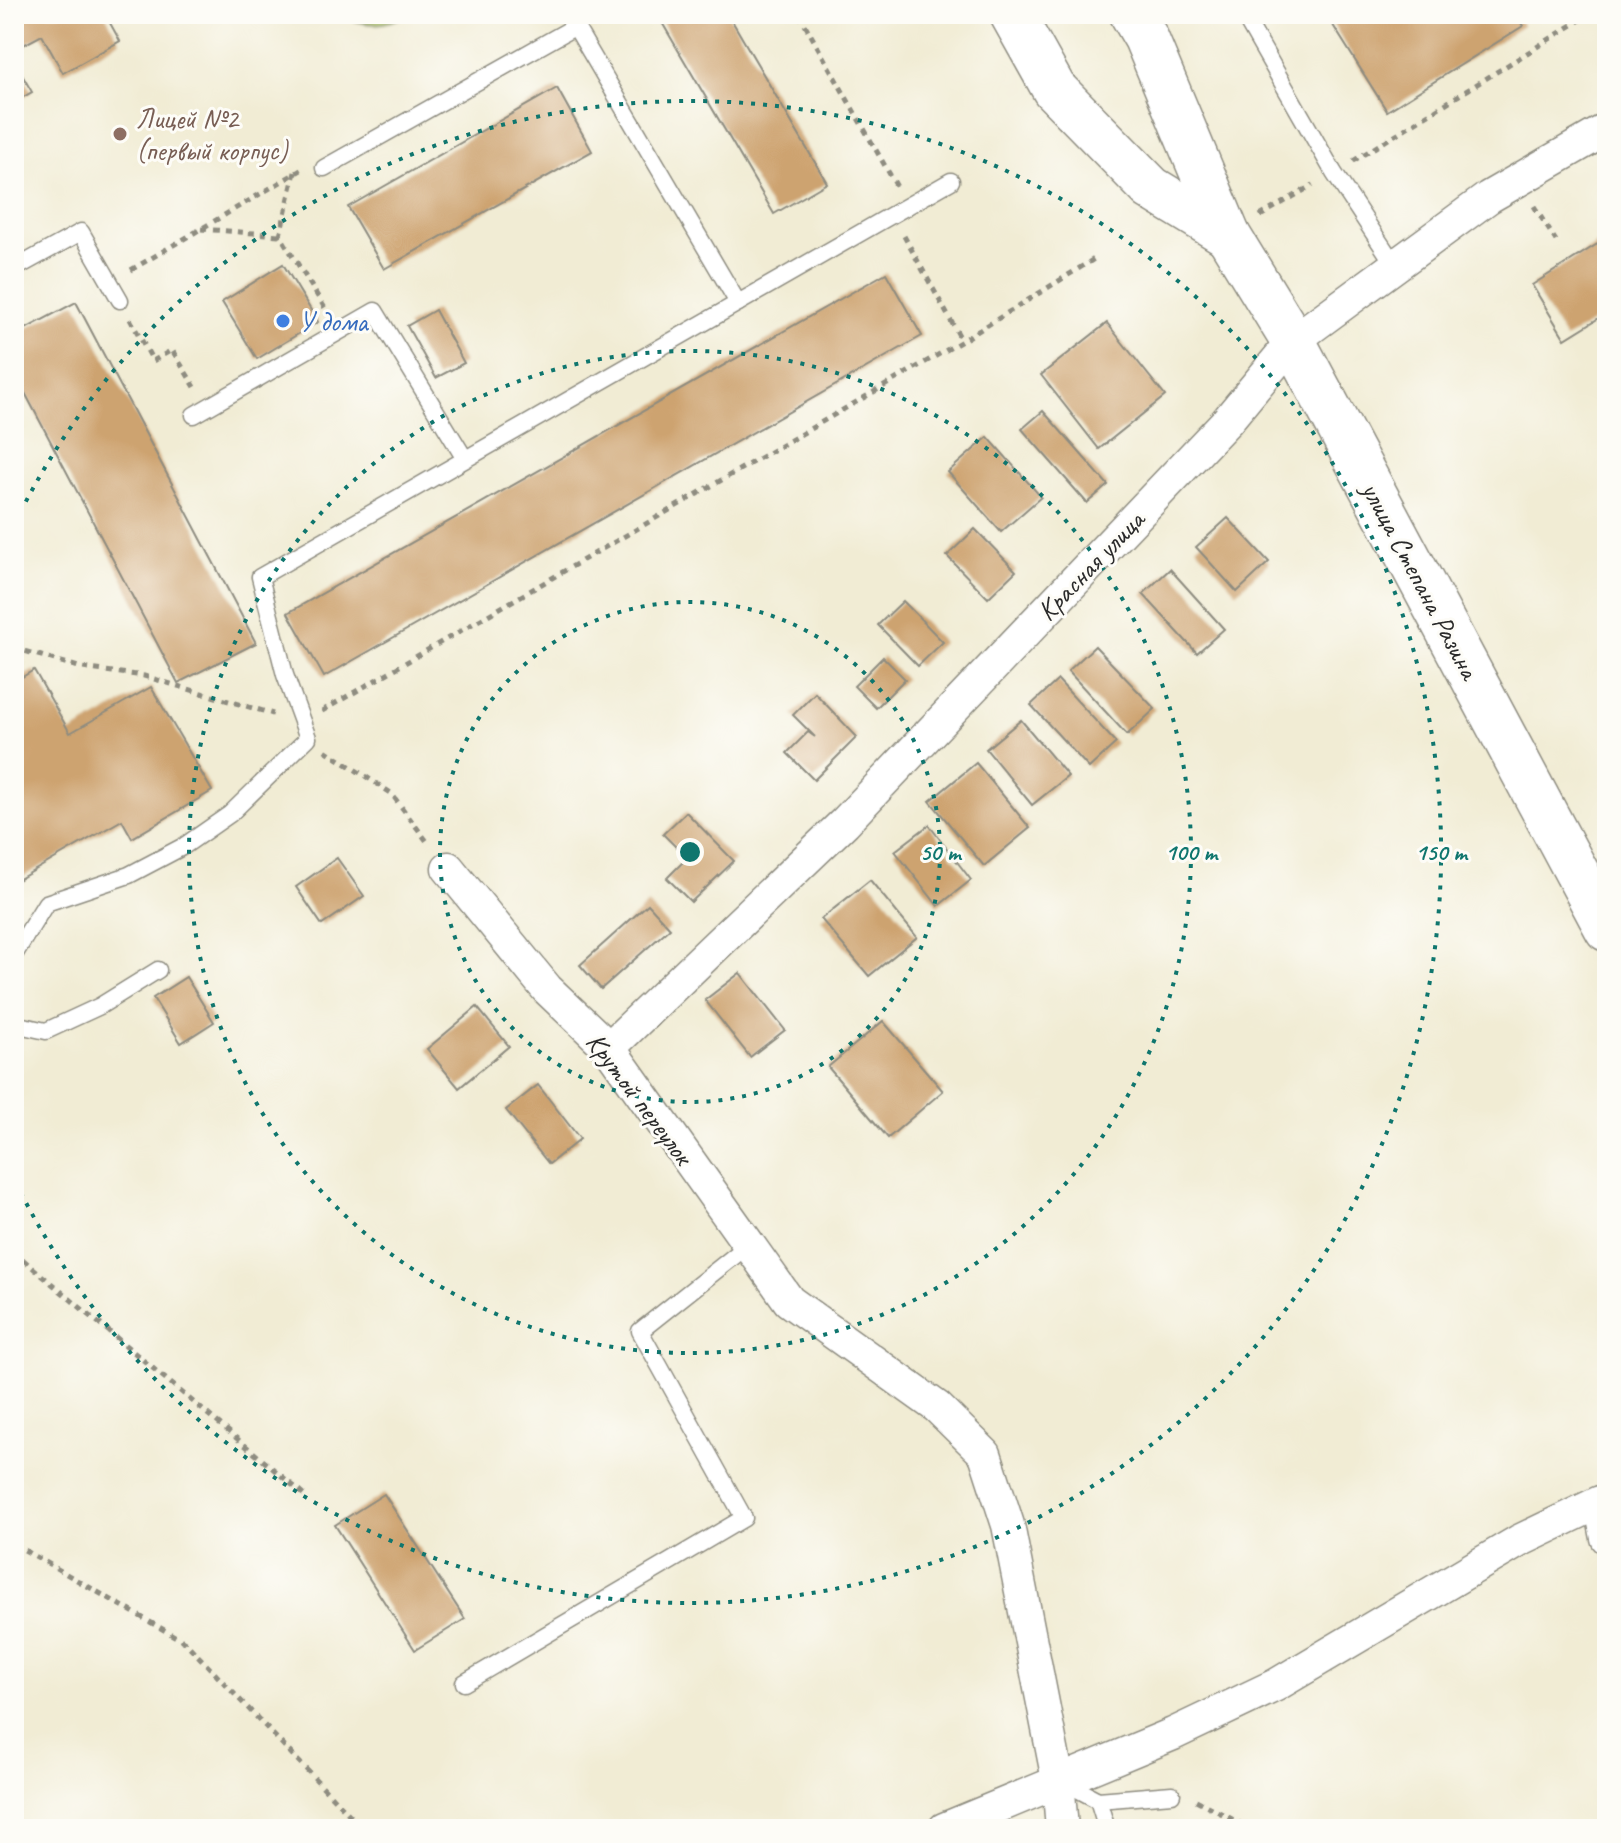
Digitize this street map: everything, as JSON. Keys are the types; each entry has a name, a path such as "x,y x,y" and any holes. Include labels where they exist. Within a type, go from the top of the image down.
{"main road":[{"name":"улица Степана Разина","path":"1012,14 1054,89 1151,188 1228,235"},
{"name":"улица Степана Разина","path":"1132,14 1146,38 1228,235 1293,341 1607,929"}],"street":[{"name":"Красная улица","path":"609,1048 845,822 1227,421 1293,341 1489,197 1607,129"},
{"name":"Крутой переулок","path":"448,868 547,989 609,1048 789,1301 937,1407 985,1454 1008,1525 1058,1780 1062,1829"},
{"path":"944,1829 1173,1734 1276,1685 1519,1541 1600,1502 1607,1538"}],"lane":[{"path":"1243,14 1334,173 1394,264"},
{"path":"324,168 572,20 738,303"},
{"path":"14,955 46,903 129,875 184,846 230,814 305,730 285,675 260,577 951,181"},
{"path":"14,269 81,232 120,300"},
{"path":"200,411 375,311 465,459"},
{"path":"14,1024 46,1031 100,1006 158,970"},
{"path":"464,1683 744,1518 640,1331 747,1246"},
{"path":"1058,1780 1098,1800 1172,1794"},
{"path":"1098,1800 1107,1829"}],"path":[{"path":"799,14 900,210 962,341"},
{"path":"1228,235 1590,14"},
{"path":"110,283 295,171 324,168"},
{"path":"295,171 280,235 312,288"},
{"path":"1533,205 1556,241"},
{"path":"201,229 280,235"},
{"path":"305,730 962,341 1094,259"},
{"path":"120,300 153,361 172,350 200,411"},
{"path":"14,648 82,668 144,676 305,730 391,793 448,868"},
{"path":"14,1252 308,1498"},
{"path":"14,1544 185,1642 363,1829"},
{"path":"1172,1794 1196,1800 1251,1829"}],"green space":[{"path":"339,14 407,14 390,22 373,24"}],"building":[{"path":"14,14 105,14 120,41 63,73 42,35 14,50"},
{"path":"657,14 728,14 827,183 774,214"},
{"path":"1326,14 1515,14 1523,26 1387,111"},
{"path":"14,61 32,92 14,102"},
{"path":"557,88 592,151 384,269 348,207"},
{"path":"1607,238 1607,313 1565,339 1532,285"},
{"path":"283,264 318,322 257,359 222,302"},
{"path":"886,273 922,336 324,677 288,613"},
{"path":"76,302 256,643 178,683 14,372 14,335"},
{"path":"435,310 464,363 436,378 407,326"},
{"path":"1107,323 1165,396 1099,449 1041,375"},
{"path":"1043,411 1108,485 1087,503 1022,429"},
{"path":"988,437 1041,497 1001,532 948,472"},
{"path":"1228,518 1269,562 1237,592 1196,547"},
{"path":"975,529 1016,571 988,598 947,556"},
{"path":"1170,569 1224,629 1197,653 1143,594"},
{"path":"903,601 943,642 918,666 878,625"},
{"path":"1095,646 1155,709 1127,735 1068,671"},
{"path":"883,657 905,679 876,708 854,686"},
{"path":"34,670 70,733 151,687 212,791 132,838 122,820 14,882 14,682"},
{"path":"1058,680 1116,743 1089,768 1031,705"},
{"path":"815,693 857,737 814,780 787,753 808,732 815,737 793,715"},
{"path":"1021,720 1068,776 1032,805 986,749"},
{"path":"976,763 1030,828 984,866 930,801"},
{"path":"686,812 734,861 691,902 667,878 687,858 663,834"},
{"path":"929,825 971,880 938,906 895,851"},
{"path":"337,858 364,896 322,925 296,887"},
{"path":"870,880 917,937 869,976 821,919"},
{"path":"648,904 670,928 601,989 580,965"},
{"path":"740,973 785,1030 750,1057 705,1000"},
{"path":"186,977 214,1022 181,1043 153,998"},
{"path":"477,1007 509,1046 459,1088 427,1049"},
{"path":"883,1021 943,1091 888,1138 828,1067"},
{"path":"538,1085 580,1139 549,1164 506,1110"},
{"path":"384,1494 465,1619 415,1650 335,1525"}],"place":[{"name":"Лицей №2 (первый корпус)","path":"120,134"},
{"name":"У дома","path":"283,321"}]}
